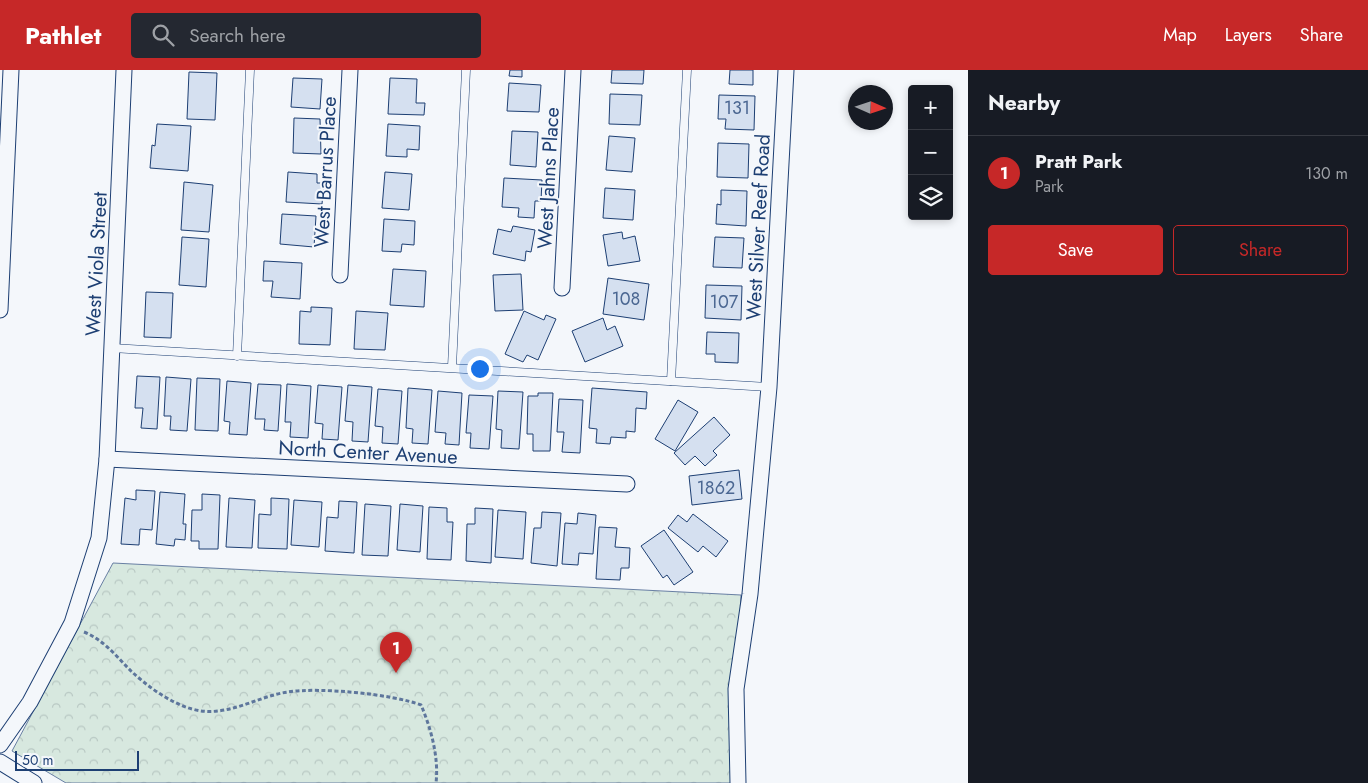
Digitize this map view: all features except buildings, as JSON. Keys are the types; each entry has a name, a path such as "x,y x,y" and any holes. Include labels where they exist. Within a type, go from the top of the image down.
{"street":[{"path":"0,310 3,172 12,70"},
{"name":"West Viola Street","path":"0,746 30,702 69,627 99,538 107,459 124,70"},
{"name":"West Barrus Place","path":"340,275 350,70"},
{"name":"West Jahns Place","path":"562,288 573,70"},
{"name":"West Silver Reef Road","path":"738,783 736,690 750,594 769,387 786,70"},
{"name":"North Center Avenue","path":"107,459 627,484"},
{"path":"0,762 34,783"}],"lane":[{"path":"237,356 250,70"},
{"path":"452,367 466,70"},
{"path":"671,380 687,70"},
{"path":"112,348 769,387"}],"path":[{"path":"69,627 89,634 100,641 146,685 192,709 232,709 288,692 312,691 360,694 410,701 421,705 427,718 438,770 436,783"}],"green space":[{"path":"113,563 741,595 733,783 66,783 12,751"}],"place":[{"name":"Pratt Park","path":"396,673"}]}
